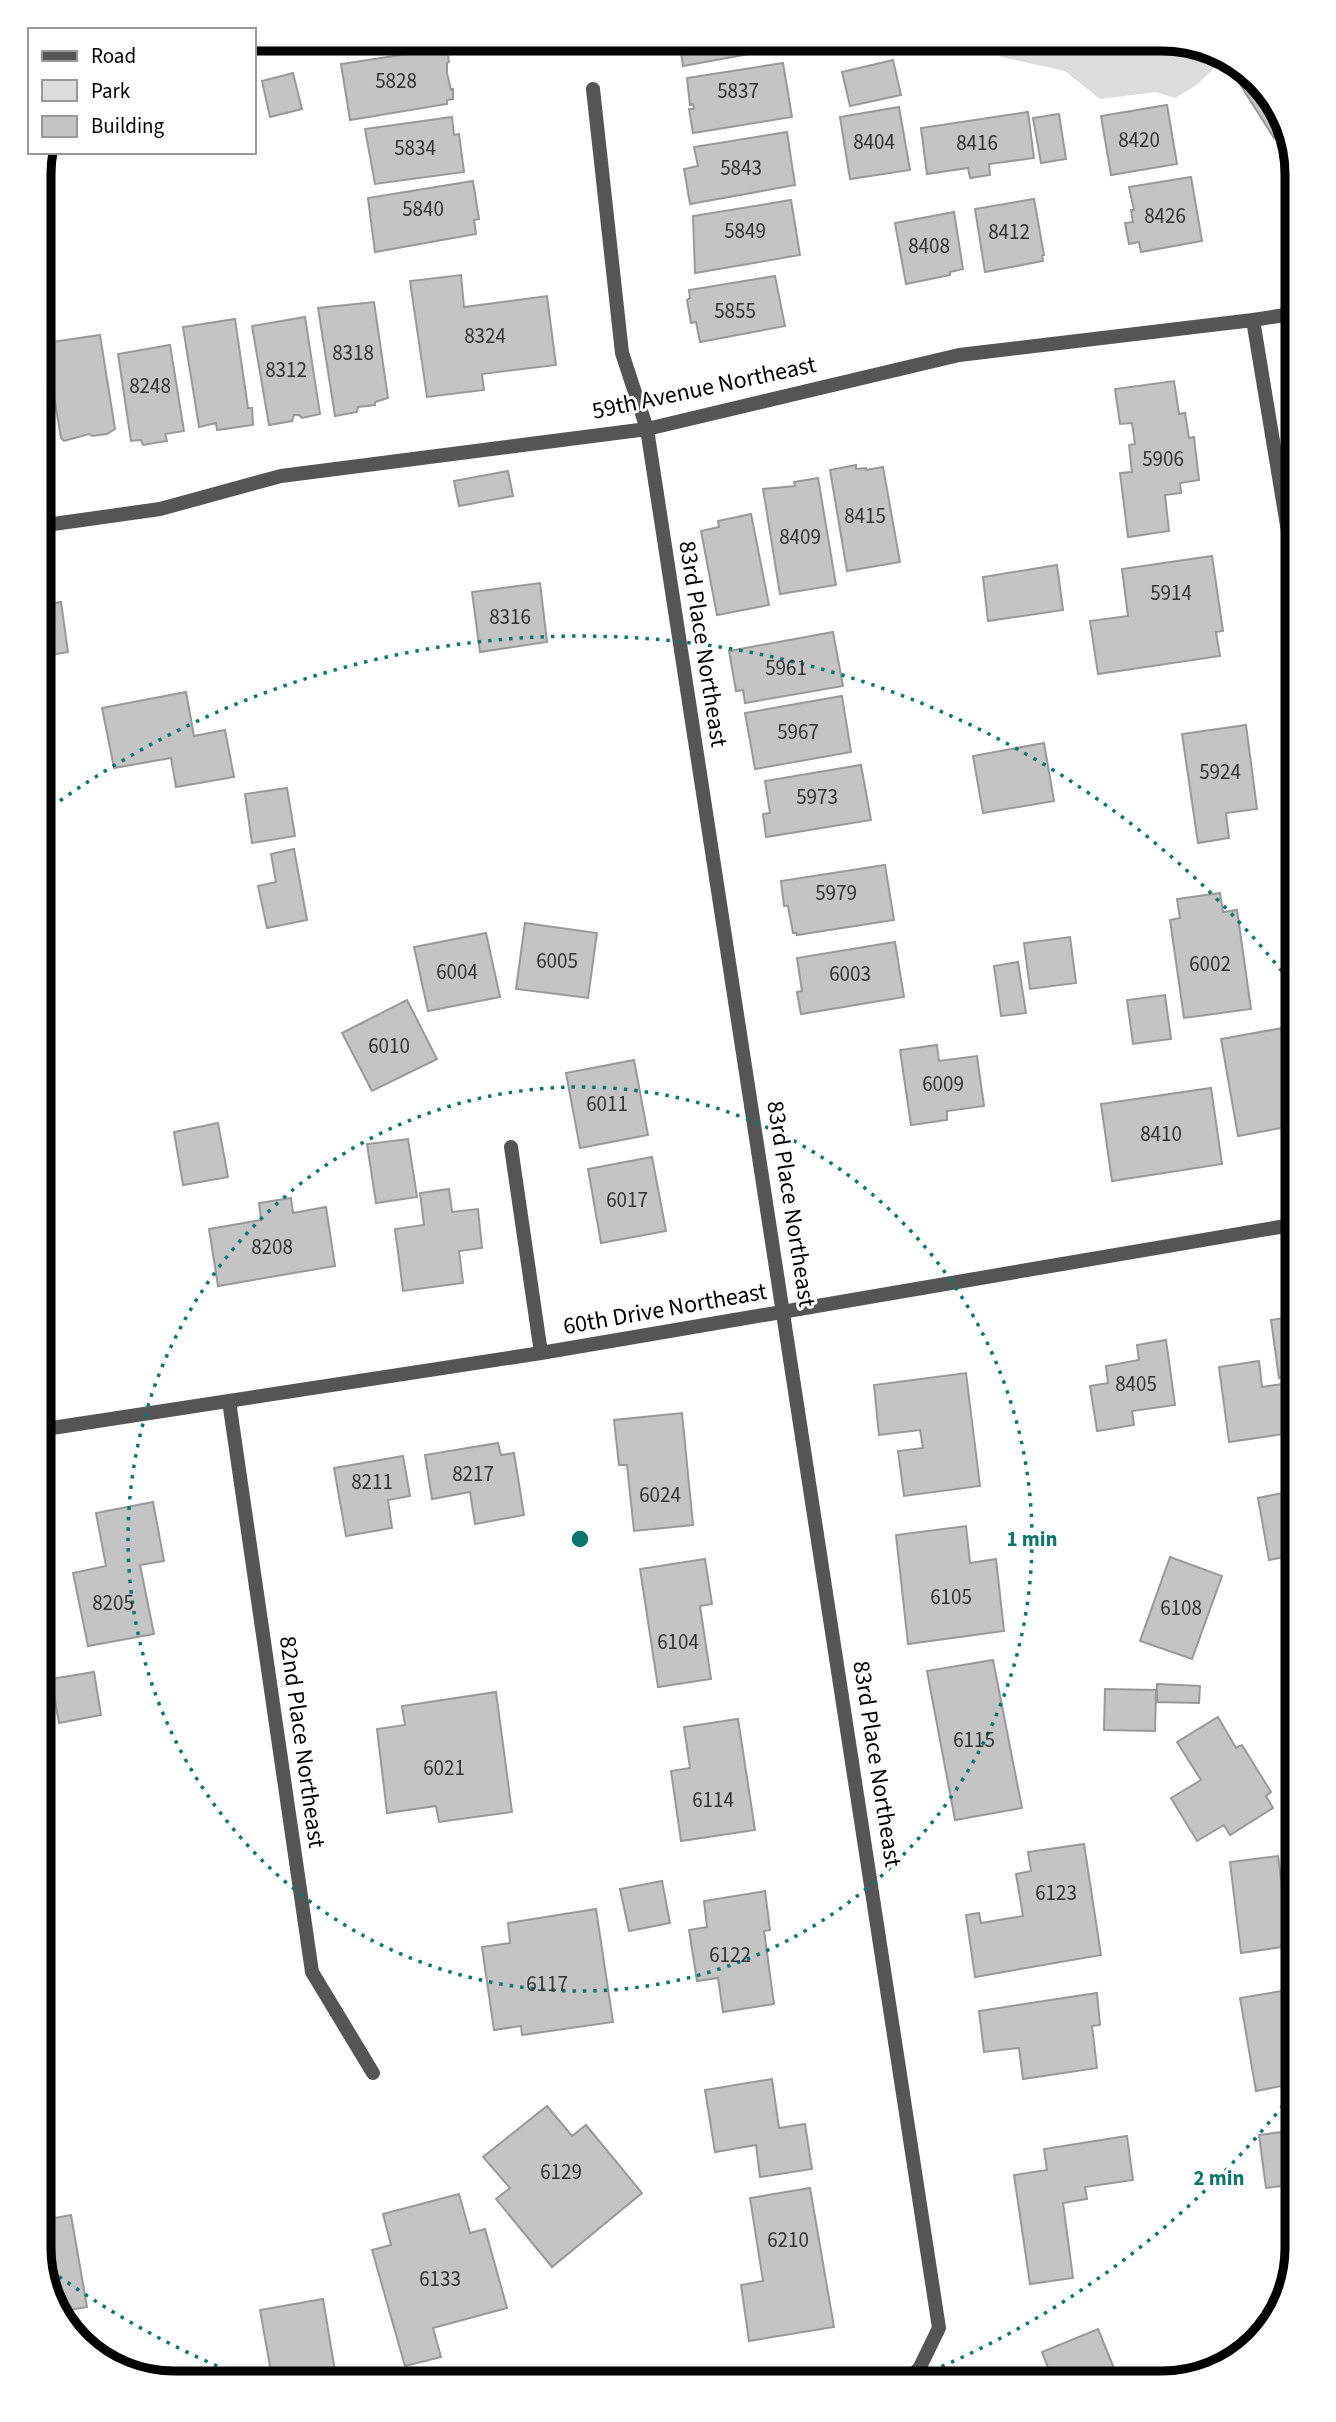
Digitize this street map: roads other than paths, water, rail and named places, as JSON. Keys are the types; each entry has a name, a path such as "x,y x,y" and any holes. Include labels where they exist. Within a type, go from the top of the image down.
{"street":[{"name":"83rd Place Northeast","path":"593,89 622,353 647,429 940,2328 917,2371"},
{"name":"59th Avenue Northeast","path":"51,524 160,509 281,476 647,429 958,355 1285,315"},
{"path":"1253,320 1285,513"},
{"path":"511,1147 541,1353"},
{"name":"60th Drive Northeast","path":"51,1428 541,1353 1285,1226"},
{"name":"82nd Place Northeast","path":"229,1401 312,1972 373,2073"}]}
